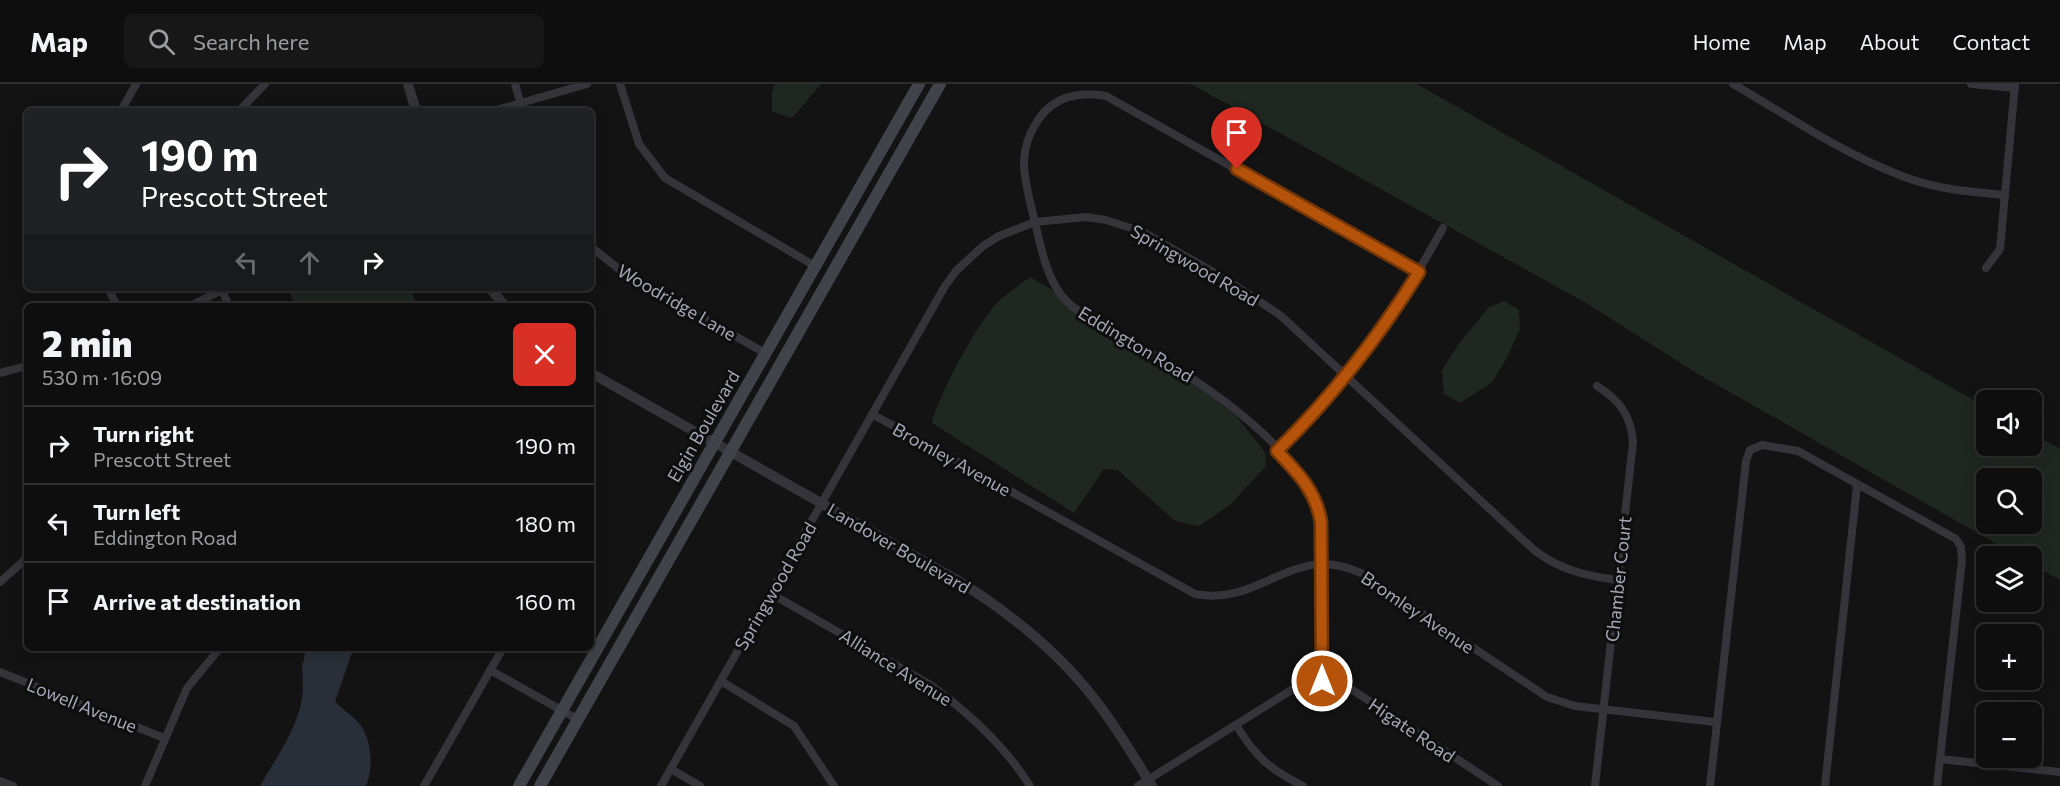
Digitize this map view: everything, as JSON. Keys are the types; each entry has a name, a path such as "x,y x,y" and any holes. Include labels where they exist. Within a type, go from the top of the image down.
{"main road":[{"name":"Elgin Boulevard","path":"519,786 919,84"},
{"name":"Elgin Boulevard","path":"540,786 940,84"}],"street":[{"path":"123,108 136,84"},
{"path":"242,108 266,84"},
{"path":"408,84 415,108"},
{"path":"515,84 522,107 587,84"},
{"path":"620,84 639,144 665,178 815,266"},
{"path":"1733,84 1876,165 1902,176 1943,188 2005,195"},
{"path":"1971,84 2015,86 2000,249 1986,268"},
{"name":"Eddington Road","path":"1322,681 1321,522 1315,497 1308,485 1246,419 1209,389 1069,304 1049,273 1035,222 1023,172 1027,140 1038,120 1053,105 1072,95 1094,94 1116,101 1419,272"},
{"name":"Springwood Road","path":"661,786 872,414 956,271 970,257 999,236 1035,222 1086,217 1106,220 1143,232 1254,296 1306,336 1534,550 1554,564 1576,574 1618,580"},
{"path":"1277,451 1348,376 1393,315 1443,228"},
{"name":"Woodridge Lane","path":"594,249 624,273 765,353"},
{"path":"196,303 219,291"},
{"path":"492,291 502,303"},
{"path":"0,373 24,367"},
{"name":"Landover Boulevard","path":"594,375 983,596 1030,632 1075,675 1096,700 1150,783"},
{"name":"Chamber Court","path":"1595,786 1633,442 1632,430 1618,401 1597,386"},
{"name":"Bromley Avenue","path":"872,414 1195,594 1209,597 1234,595 1298,566 1337,564 1361,573 1547,698 1575,706 1716,722"},
{"path":"1710,786 1746,461 1750,450 1762,445 1798,451 1956,539 1962,560 1937,786"},
{"path":"1825,786 1857,485"},
{"path":"0,582 24,561"},
{"name":"Alliance Avenue","path":"770,593 932,686 956,704 994,740 1030,786"},
{"path":"145,786 187,688 218,651"},
{"path":"424,786 500,651"},
{"path":"490,670 577,719"},
{"name":"Lowell Avenue","path":"0,672 164,738"},
{"path":"721,681 794,726 834,786"},
{"path":"1138,786 1150,783 1293,689 1322,681"},
{"name":"Higate Road","path":"1322,681 1351,689 1498,786"},
{"path":"1236,725 1253,751 1267,766 1303,786"},
{"path":"1940,759 2060,771"},
{"path":"671,769 700,786"},
{"path":"0,781 13,786"}],"shaded area":[{"path":"775,84 821,84 792,118 772,112 772,93"},
{"path":"1191,84 1417,84 1976,401 1976,456 2042,456 2042,439 2060,449 2060,580 2042,570 2042,546 2000,546 1979,534 2042,534 2042,468 1976,468 1976,532 1698,374 1586,303"},
{"path":"1030,277 1092,313 1184,375 1236,416 1265,452 1266,466 1230,505 1199,526 1175,521 1118,470 1104,469 1074,513 932,423 942,394 981,324 1000,300"},
{"path":"289,291 411,291 416,303 294,303"},
{"path":"1504,301 1519,310 1520,329 1492,382 1460,403 1444,394 1442,370 1458,345 1489,307"},
{"path":"305,651 356,651 351,655 335,702 358,722 366,735 370,750 370,765 366,786 260,786 296,721 303,689 302,661 303,664"}],"route":[{"path":"1237,169 1419,272 1393,315 1348,376 1308,421 1277,451 1308,485 1319,508 1322,681"}]}
